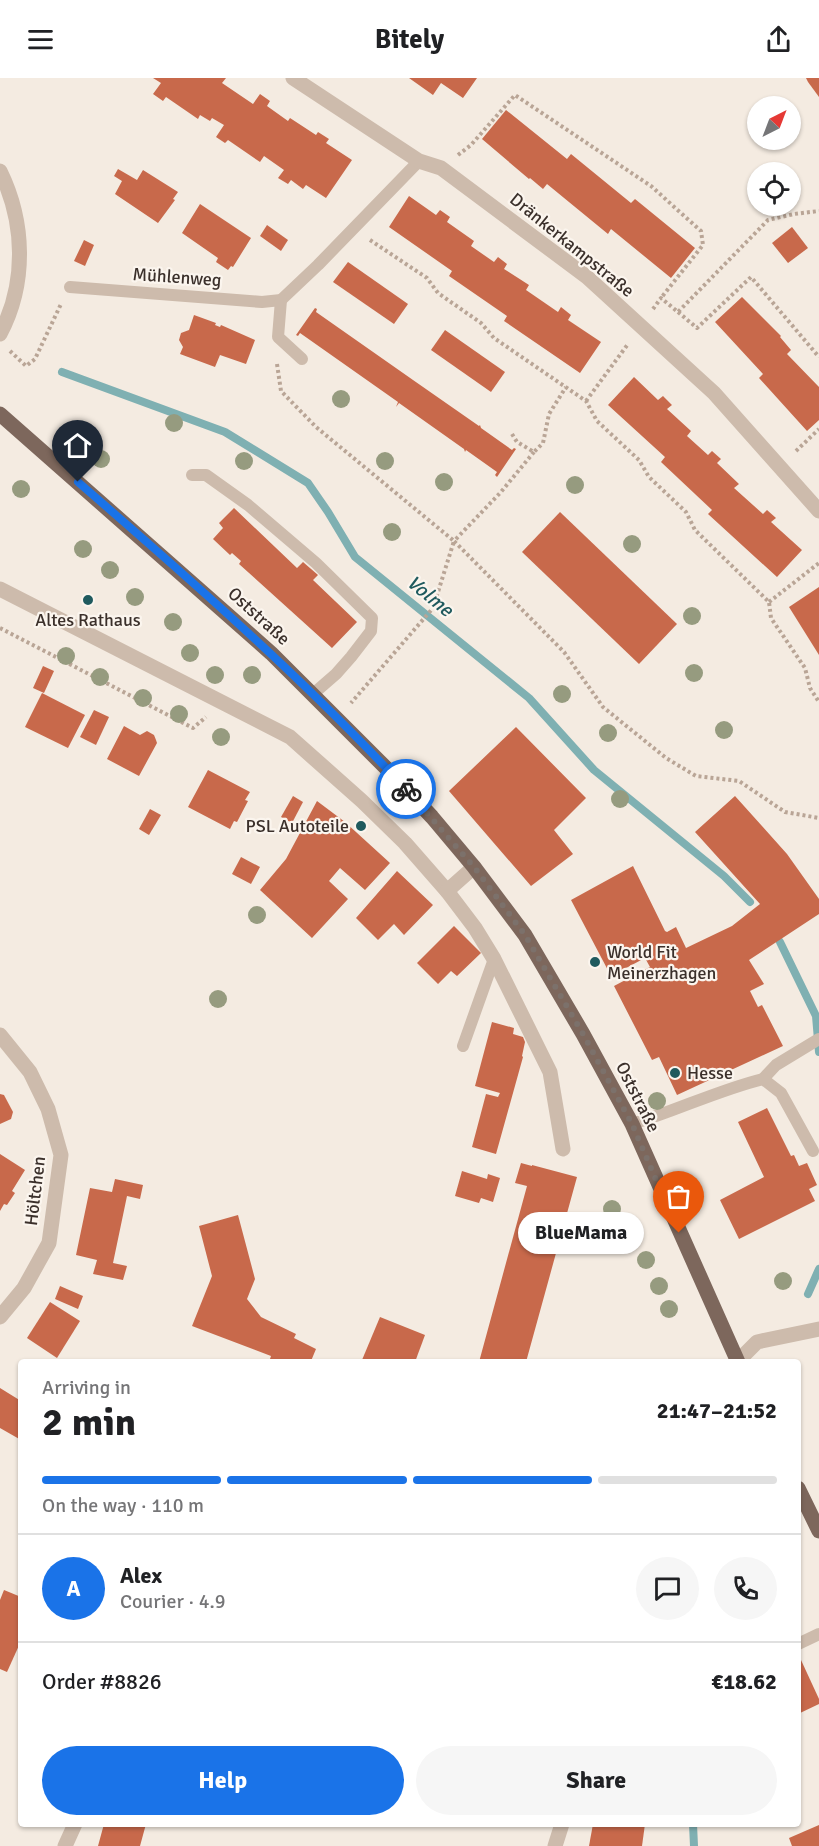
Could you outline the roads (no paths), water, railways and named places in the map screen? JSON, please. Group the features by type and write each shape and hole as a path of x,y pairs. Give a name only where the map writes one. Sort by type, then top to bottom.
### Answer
{"main road":[{"name":"Oststraße","path":"0,414 254,637 339,719 432,817 474,867 525,935 632,1124 736,1359"},
{"path":"801,1494 819,1531"}],"street":[{"name":"Dränkerkampstraße","path":"293,78 419,161 441,168 586,277 714,393 819,511"},
{"path":"0,171 15,208 20,244 14,299 3,340"},
{"path":"0,589 290,737 363,801 405,843 447,891 475,928 494,959 550,1072 563,1149"},
{"path":"447,891 474,867"},
{"name":"Höltchen","path":"0,1035 30,1072 48,1109 61,1155 49,1242 24,1288 0,1317"},
{"path":"740,1359 757,1342 819,1329"},
{"path":"65,1846 74,1827"},
{"path":"555,1846 561,1827"}],"lane":[{"path":"302,359 278,337 281,300 419,161"},
{"name":"Mühlenweg","path":"70,287 262,302 281,300"},
{"path":"192,475 207,475 248,505 316,563 372,618 371,631 358,648 336,674 313,694"},
{"path":"463,1046 494,959"},
{"path":"632,1124 763,1079 776,1065 814,1042"},
{"path":"763,1079 782,1093 813,1151"},
{"path":"801,1643 819,1634"}],"waterway":[{"name":"Volme","path":"62,372 225,432 308,483 355,557 529,698 594,770 724,876 750,902"},
{"name":"Volme","path":"780,942 816,1016 819,1052"},
{"name":"Volme","path":"808,1294 819,1269"},
{"name":"Volme","path":"693,1827 694,1846"}],"place":[{"name":"Altes Rathaus","path":"88,600"},
{"name":"PSL Autoteile","path":"361,826"},
{"name":"World Fit Meinerzhagen","path":"595,962"},
{"name":"Hesse","path":"675,1073"},
{"name":"BlueMama","path":"679,1233"}]}
